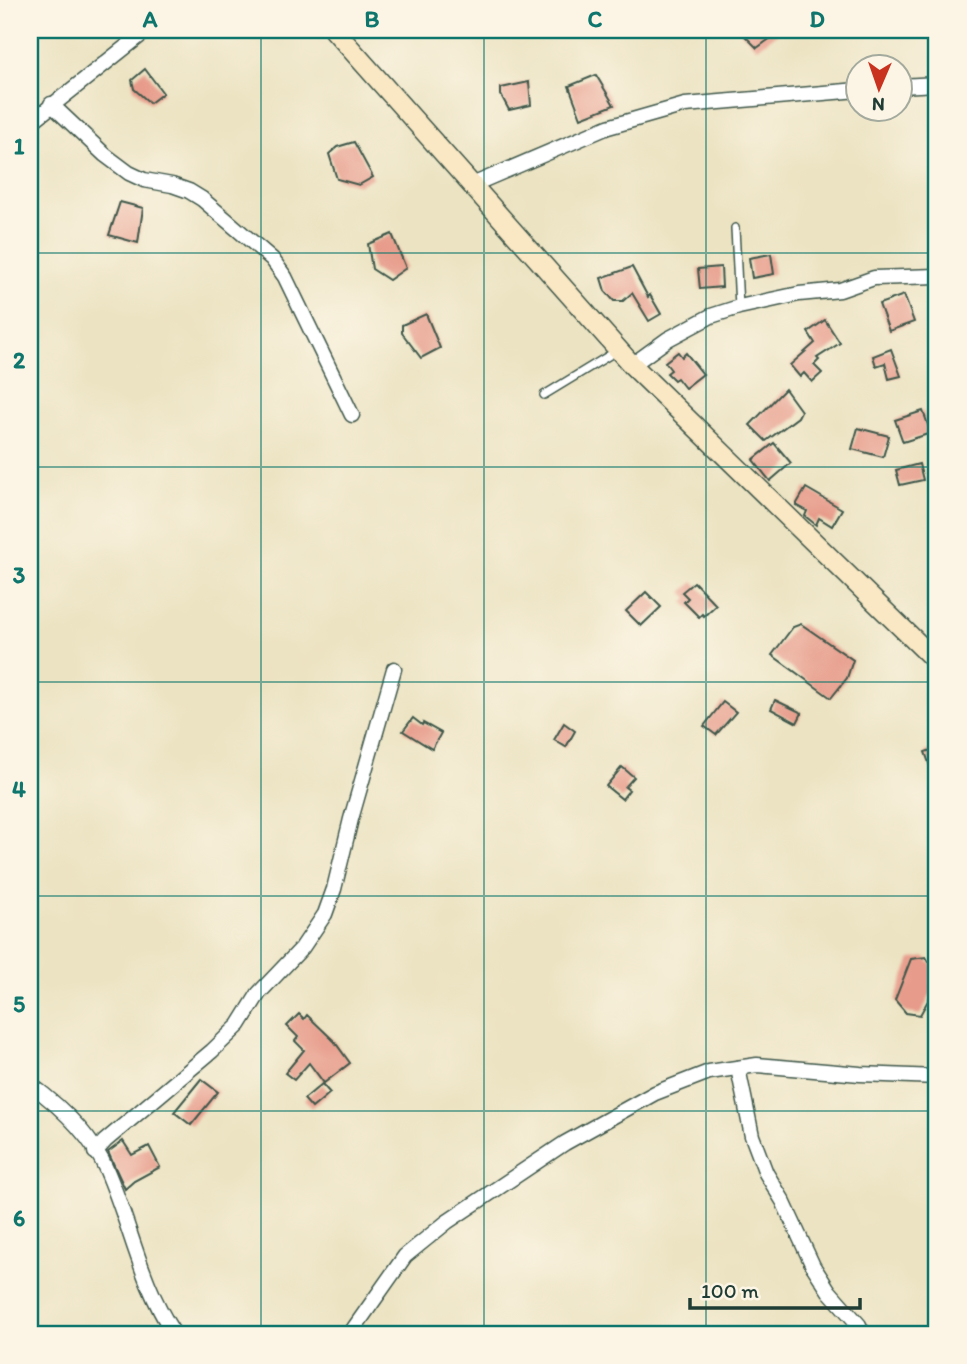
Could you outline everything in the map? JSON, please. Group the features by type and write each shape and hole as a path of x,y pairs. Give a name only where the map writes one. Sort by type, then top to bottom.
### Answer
{"street":[{"path":"30,123 147,30"},
{"path":"334,30 625,357 937,662"},
{"path":"914,85 937,84"},
{"path":"472,185 608,127 685,105 844,91"},
{"path":"51,104 104,155 129,173 144,180 189,191 272,259 285,277 352,415"},
{"path":"625,357 668,339 711,316 739,307 799,293 840,290 874,278 937,276"},
{"path":"95,1152 239,1025 259,993 303,948 325,914 394,669"},
{"path":"351,1334 405,1256 447,1222 565,1143 655,1093 709,1072 757,1065 860,1074 937,1077"},
{"path":"738,1068 752,1136 766,1173 783,1201 813,1266 829,1291 859,1325 863,1334"},
{"path":"30,1084 73,1120 107,1169 146,1285 174,1334"}],"lane":[{"path":"735,228 739,307"},
{"path":"544,395 625,357"}],"building":[{"path":"739,30 782,30 757,48"},
{"path":"145,69 163,93 150,103 134,89 132,80"},
{"path":"596,75 614,105 581,118 569,86"},
{"path":"529,82 531,105 509,110 501,95 501,88"},
{"path":"354,142 373,177 359,185 337,179 329,154 337,147"},
{"path":"120,202 143,208 138,243 109,235"},
{"path":"392,234 406,268 389,280 372,269 368,244"},
{"path":"771,254 774,274 752,278 749,258"},
{"path":"632,267 648,297 650,295 661,314 649,321 632,293 623,301 614,301 605,291 601,278"},
{"path":"721,267 722,287 700,289 698,269"},
{"path":"904,295 914,322 889,331 879,304"},
{"path":"426,314 440,348 421,358 402,333 402,325"},
{"path":"825,320 840,343 817,358 819,360 814,365 822,373 812,382 804,373 800,377 790,365 815,343 808,332"},
{"path":"891,349 901,376 889,379 885,363 876,366 873,356"},
{"path":"678,352 682,357 686,353 703,374 685,388 677,378 674,380 667,373 671,370 665,362"},
{"path":"785,389 801,411 798,417 766,441 750,425"},
{"path":"923,411 931,433 903,442 895,420"},
{"path":"858,428 889,436 883,457 852,449"},
{"path":"774,443 791,463 770,481 753,460"},
{"path":"919,464 923,480 900,485 896,470"},
{"path":"806,488 842,509 832,526 819,518 816,525 805,516 807,511 796,505"},
{"path":"694,582 716,605 704,616 702,614 699,617 684,602 688,598 682,592"},
{"path":"646,592 661,607 641,626 626,611"},
{"path":"801,624 853,660 847,678 831,698 772,655 793,627"},
{"path":"775,700 802,713 797,723 771,709"},
{"path":"723,702 736,712 716,735 704,726"},
{"path":"413,718 441,733 432,749 403,731"},
{"path":"564,723 575,731 566,747 554,740"},
{"path":"937,748 937,782 936,782 925,752"},
{"path":"622,767 634,777 625,787 629,790 622,799 606,786"},
{"path":"926,957 937,966 931,980 936,986 920,1015 906,1013 895,1000 911,959"},
{"path":"299,1014 304,1019 307,1015 334,1041 350,1063 324,1083 309,1063 294,1080 285,1073 304,1050 295,1041 298,1037 287,1026"},
{"path":"201,1079 218,1092 191,1125 174,1112"},
{"path":"322,1084 330,1093 312,1108 304,1099"},
{"path":"123,1141 132,1155 149,1146 160,1167 125,1189 108,1152"}]}
